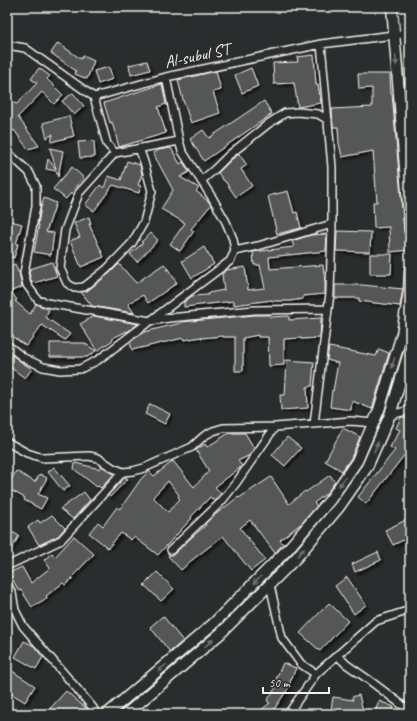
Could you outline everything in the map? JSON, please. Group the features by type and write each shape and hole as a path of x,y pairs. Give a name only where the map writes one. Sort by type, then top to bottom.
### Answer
{"main road":[{"path":"392,7 410,229"},
{"path":"404,7 408,33 410,82"},
{"path":"107,714 213,624 287,550 330,500 357,461 374,423 402,334 409,291 410,270"},
{"path":"126,714 221,633 296,558 339,507 367,467 390,415 410,349"}],"street":[{"name":"Al-subul ST","path":"94,97 166,77 321,44 408,33"},
{"path":"314,424 330,293 332,224 332,167 321,44"},
{"path":"7,45 25,48 94,97 107,144 115,153"},
{"path":"7,345 24,358 43,367 60,370 80,369 98,360 230,261 235,251 233,239 226,222 182,151 166,77"},
{"path":"201,181 229,155 268,124 285,113 298,112 318,114 328,120"},
{"path":"139,148 152,191 144,222 132,243 108,269 84,287 74,288 67,283 60,268 65,230 79,193 115,153 139,148 179,141"},
{"path":"7,152 29,172 36,186 36,206 24,273 27,285 38,300 150,321 254,310 328,310"},
{"path":"235,251 258,246 332,224"},
{"path":"390,415 410,410"},
{"path":"8,443 27,453 43,458 88,456 98,458 113,468 123,472 144,468 192,447 213,431 223,428 275,427 351,421 374,423"},
{"path":"171,550 221,502 275,427"},
{"path":"7,566 60,540 123,472"},
{"path":"7,584 12,593 15,610 23,626 74,684 96,714"},
{"path":"270,584 282,638 301,664 316,674"},
{"path":"288,714 316,674 376,621 410,610"},
{"path":"338,655 346,664 370,680 410,711"}],"building":[{"path":"58,43 81,59 83,56 94,61 87,79 75,74 76,71 51,53"},
{"path":"314,55 316,85 318,85 321,103 298,107 294,83 274,84 273,63 298,62 297,57"},
{"path":"147,61 150,70 131,75 129,65"},
{"path":"109,67 113,79 98,84 94,71"},
{"path":"39,68 50,76 47,79 63,95 54,104 42,92 18,117 39,146 28,149 14,130 10,134 7,130 7,100 17,104 37,83 31,79"},
{"path":"251,68 258,86 242,93 235,75"},
{"path":"216,71 221,90 213,92 220,113 191,123 178,80"},
{"path":"358,74 390,74 404,233 408,235 409,250 390,252 389,227 374,228 373,202 377,202 373,151 342,157 338,127 333,127 332,109 372,107 372,88 359,89"},
{"path":"162,84 166,104 158,107 166,133 119,147 112,122 110,123 104,103"},
{"path":"73,93 84,106 74,115 62,101"},
{"path":"264,101 272,114 204,161 190,139 203,130 209,138"},
{"path":"69,116 74,136 51,142 53,134 47,138 43,123"},
{"path":"94,141 95,157 80,158 78,142"},
{"path":"50,148 63,151 58,177 56,171 46,169 48,159 56,169"},
{"path":"171,148 180,164 183,162 189,172 180,177 199,188 196,191 211,205 191,229 194,231 180,251 170,244 185,223 161,209 173,190 153,153 159,150"},
{"path":"239,154 247,165 241,169 252,186 236,197 218,173"},
{"path":"127,161 140,165 142,174 138,185 141,186 139,193 113,185 94,211 85,205 100,185 104,188 108,176 121,180"},
{"path":"72,167 84,178 66,199 53,189"},
{"path":"288,191 294,213 297,212 301,228 277,234 268,196"},
{"path":"44,198 56,203 46,232 54,233 51,255 34,252 41,207"},
{"path":"89,217 91,224 89,224 104,257 81,267 70,241 80,237 74,223"},
{"path":"7,220 22,224 16,244 18,244 14,258 7,256 7,246 10,237 7,237"},
{"path":"337,231 371,232 370,252 336,251"},
{"path":"151,233 158,240 137,262 130,254 143,243 141,242"},
{"path":"327,234 326,251 269,257 270,269 323,265 325,294 303,296 303,299 290,301 272,300 234,305 234,301 184,307 184,302 192,296 208,295 208,293 224,290 222,274 227,270 245,267 248,290 265,288 260,265 254,265 253,252 294,247 292,241 311,235"},
{"path":"204,247 214,264 192,278 182,261"},
{"path":"370,254 392,254 391,274 370,274"},
{"path":"52,262 57,276 32,283 29,273 30,269"},
{"path":"15,264 19,272 22,287 9,292 7,288 7,267"},
{"path":"119,264 136,283 164,264 177,283 148,303 143,295 128,304 134,313 92,306 81,292 87,291"},
{"path":"335,285 362,285 403,289 400,306 359,301 359,298 335,298"},
{"path":"12,293 17,300 15,301 30,314 36,304 49,310 45,317 70,334 65,340 42,325 26,346 13,337 14,336 7,330 7,294 9,296"},
{"path":"270,315 270,317 289,316 289,320 321,318 320,338 284,339 284,365 269,366 268,337 258,337 258,335 243,338 243,371 235,371 235,337 201,337 184,340 183,338 132,350 130,342 144,332 181,322"},
{"path":"94,316 138,324 127,332 113,338 113,340 97,351 80,324"},
{"path":"50,343 84,343 96,351 87,357 50,357"},
{"path":"329,347 376,356 379,349 389,353 372,409 352,401 351,410 330,407 338,363 327,360"},
{"path":"7,351 32,369 25,378 7,365"},
{"path":"287,360 314,362 312,386 307,387 308,408 281,410 280,395 285,395"},
{"path":"150,404 170,414 165,424 145,414"},
{"path":"401,417 410,419 410,457 406,453 366,504 358,497 395,450 390,447 400,430 396,428"},
{"path":"343,428 360,437 351,458 342,471 325,461"},
{"path":"229,433 245,433 254,448 250,455 238,461 242,466 241,467 215,487 221,493 214,501 210,497 158,555 134,537 131,540 121,533 108,548 89,533 98,522 103,526 117,507 120,509 141,479 149,471 154,476 173,461 194,487 209,471 196,450 205,444 207,447","holes":["168,481 179,495 178,497 180,499 168,512 153,497"]},
{"path":"287,437 301,448 285,466 272,455"},
{"path":"75,463 100,469 102,466 114,474 101,488 98,486 97,487 74,469"},
{"path":"54,467 70,486 63,491 48,472"},
{"path":"16,471 35,482 40,474 47,478 38,494 47,498 41,509 24,500 25,498 7,488"},
{"path":"330,475 335,482 327,493 314,503 317,506 302,523 280,540 283,544 275,553 250,520 240,528 265,560 251,571 223,536 181,570 168,556 174,554 206,525 205,524 213,516 238,497 239,498 271,477 289,504 305,491 306,492"},
{"path":"125,477 128,479 110,497 108,495"},
{"path":"84,492 90,500 73,519 60,509"},
{"path":"52,515 65,528 58,536 39,545 28,527 38,520 40,523"},
{"path":"410,518 410,537 393,545 385,530"},
{"path":"7,529 19,536 7,556"},
{"path":"74,536 94,554 65,585 63,583 46,596 47,598 32,607 21,590 19,591 9,573 22,567 31,583 50,568 44,560 52,553 55,557"},
{"path":"378,552 381,560 355,572 352,564"},
{"path":"157,572 174,589 161,601 144,585"},
{"path":"347,577 366,605 354,614 335,586"},
{"path":"329,603 348,621 320,651 300,633"},
{"path":"163,616 183,641 170,652 150,627"},
{"path":"24,641 34,646 43,657 36,669 15,657"},
{"path":"283,663 296,668 287,690 271,714 256,714 270,703 267,701 276,687 273,686"},
{"path":"12,671 35,686 25,702 7,691 7,679"},
{"path":"66,691 89,711 90,714 45,714"},
{"path":"359,695 364,714 331,710 333,697 353,700 352,697"},
{"path":"379,701 394,707 391,714 379,714 375,712"}]}
